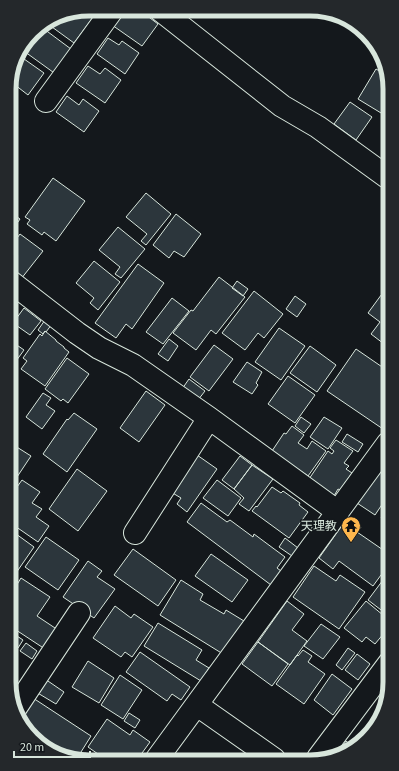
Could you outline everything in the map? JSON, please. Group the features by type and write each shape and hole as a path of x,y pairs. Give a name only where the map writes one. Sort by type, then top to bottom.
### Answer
{"street":[{"path":"46,101 108,16"},
{"path":"168,16 282,106 318,127 383,175"},
{"path":"16,286 99,348 133,364 338,512"},
{"path":"135,533 209,418"},
{"path":"160,755 383,450"},
{"path":"19,703 79,613"},
{"path":"321,754 383,671"},
{"path":"197,704 268,755"}],"building":[{"path":"94,16 74,43 52,27 75,17"},
{"path":"118,16 147,16 158,24 142,46 112,25"},
{"path":"46,30 75,52 57,75 26,53 37,37"},
{"path":"108,38 119,45 122,41 139,53 125,74 97,54"},
{"path":"23,58 44,73 28,95 16,86 20,66"},
{"path":"88,66 100,74 105,68 121,80 105,103 76,83"},
{"path":"376,69 380,72 383,89 383,114 358,99"},
{"path":"67,96 79,105 83,99 99,111 84,132 56,112"},
{"path":"350,102 372,117 356,140 334,124"},
{"path":"53,178 85,201 56,241 44,232 42,235 27,224 30,220 25,217"},
{"path":"146,193 171,214 146,245 141,241 147,234 126,217"},
{"path":"176,214 201,234 184,257 174,251 169,258 153,245"},
{"path":"16,216 20,219 16,225"},
{"path":"118,227 145,249 121,278 115,274 120,267 99,250"},
{"path":"20,234 43,251 21,279 16,275 16,239"},
{"path":"94,261 120,282 98,310 90,303 94,298 76,283"},
{"path":"138,264 164,283 132,329 126,324 116,338 95,323"},
{"path":"219,277 245,297 216,334 211,330 196,350 173,333 191,310 193,311"},
{"path":"237,281 248,289 243,296 232,288"},
{"path":"254,291 283,314 264,338 258,333 245,350 222,333"},
{"path":"383,292 383,343 371,334 380,322 368,313"},
{"path":"295,296 306,304 297,317 286,309"},
{"path":"172,298 189,311 163,344 146,332"},
{"path":"24,308 41,321 30,335 16,325 16,319"},
{"path":"45,320 52,324 43,334 38,330"},
{"path":"279,328 305,346 281,380 255,362"},
{"path":"45,331 69,352 45,386 21,369 27,361 23,358 40,334 42,336"},
{"path":"169,339 178,346 168,361 158,354"},
{"path":"16,344 24,350 16,361"},
{"path":"214,345 233,359 209,391 190,377"},
{"path":"310,346 336,365 317,392 290,373"},
{"path":"356,349 383,368 383,429 327,391"},
{"path":"67,358 89,374 68,403 63,399 61,401 45,389"},
{"path":"247,362 262,372 256,383 258,385 252,394 233,382"},
{"path":"288,376 315,395 295,423 268,404"},
{"path":"189,379 205,391 198,400 182,389"},
{"path":"146,391 165,405 139,442 120,428"},
{"path":"43,393 51,398 46,405 55,411 42,429 26,417"},
{"path":"74,413 97,429 67,472 43,454 67,419 68,420"},
{"path":"301,417 311,424 304,433 295,426"},
{"path":"324,417 342,428 328,449 310,437"},
{"path":"292,426 304,435 298,443 307,449 312,441 326,451 308,476 286,461 270,454 284,433 286,434"},
{"path":"347,434 363,444 358,452 342,442"},
{"path":"336,440 353,451 344,463 349,466 346,469 352,473 334,496 309,479 328,451 332,454 334,451 330,448"},
{"path":"16,447 31,456 16,478"},
{"path":"197,455 217,469 187,512 177,504 181,498 171,492"},
{"path":"240,456 252,465 234,489 222,480"},
{"path":"252,465 273,479 249,511 239,504 244,498 234,489"},
{"path":"382,468 383,503 375,515 357,503"},
{"path":"77,469 107,491 78,531 49,509"},
{"path":"22,480 40,492 32,503 42,509 36,517 49,526 38,542 16,527 16,488"},
{"path":"217,480 241,498 228,516 203,498"},
{"path":"272,487 281,493 283,491 300,503 299,505 308,512 289,538 252,511 256,506 257,507"},
{"path":"201,503 227,522 230,520 253,537 254,534 285,557 277,568 281,571 271,585 187,522"},
{"name":"天理教","path":"348,517 361,527 357,532 383,550 383,572 373,586 339,561 333,569 319,558"},
{"path":"16,534 34,547 16,573"},
{"path":"46,537 79,560 58,590 25,567"},
{"path":"285,538 298,548 292,556 279,547"},
{"path":"133,549 176,580 158,606 114,575"},
{"path":"211,554 248,580 232,602 195,576"},
{"path":"88,561 102,571 97,577 115,589 94,618 63,597"},
{"path":"314,566 336,581 340,575 365,592 339,629 293,597"},
{"path":"21,578 50,597 37,616 61,632 48,651 16,630 16,586"},
{"path":"181,580 203,594 200,600 224,614 226,610 244,621 223,654 160,615"},
{"path":"383,580 383,611 368,600"},
{"path":"287,601 304,614 292,630 307,641 290,665 258,642"},
{"path":"366,601 383,615 383,634 375,644 366,637 362,642 344,628"},
{"path":"115,606 131,618 134,614 153,627 132,657 125,652 121,657 93,638"},
{"path":"158,623 202,650 196,660 209,668 201,681 144,646"},
{"path":"321,624 340,637 323,659 304,646"},
{"path":"16,635 23,640 18,648 16,646"},
{"path":"258,642 288,664 272,686 242,664"},
{"path":"26,643 37,651 32,659 20,651"},
{"path":"348,648 355,653 342,670 336,665"},
{"path":"303,650 312,656 308,662 325,674 304,704 276,684 297,655 298,656"},
{"path":"140,652 190,687 181,700 172,694 167,701 126,672"},
{"path":"357,654 370,664 358,680 345,670"},
{"path":"88,661 114,678 99,703 72,687"},
{"path":"332,674 352,689 333,715 314,700"},
{"path":"120,675 142,690 123,719 101,705"},
{"path":"45,679 64,692 56,704 36,692"},
{"path":"33,698 91,736 80,754 61,749 41,737 28,722 23,713"},
{"path":"129,713 140,720 135,728 124,721"},
{"path":"107,719 130,735 133,730 150,742 141,755 99,755 88,747"},
{"path":"346,741 349,744 342,747"}],"place":[{"name":"天理教","path":"351,543"}]}
